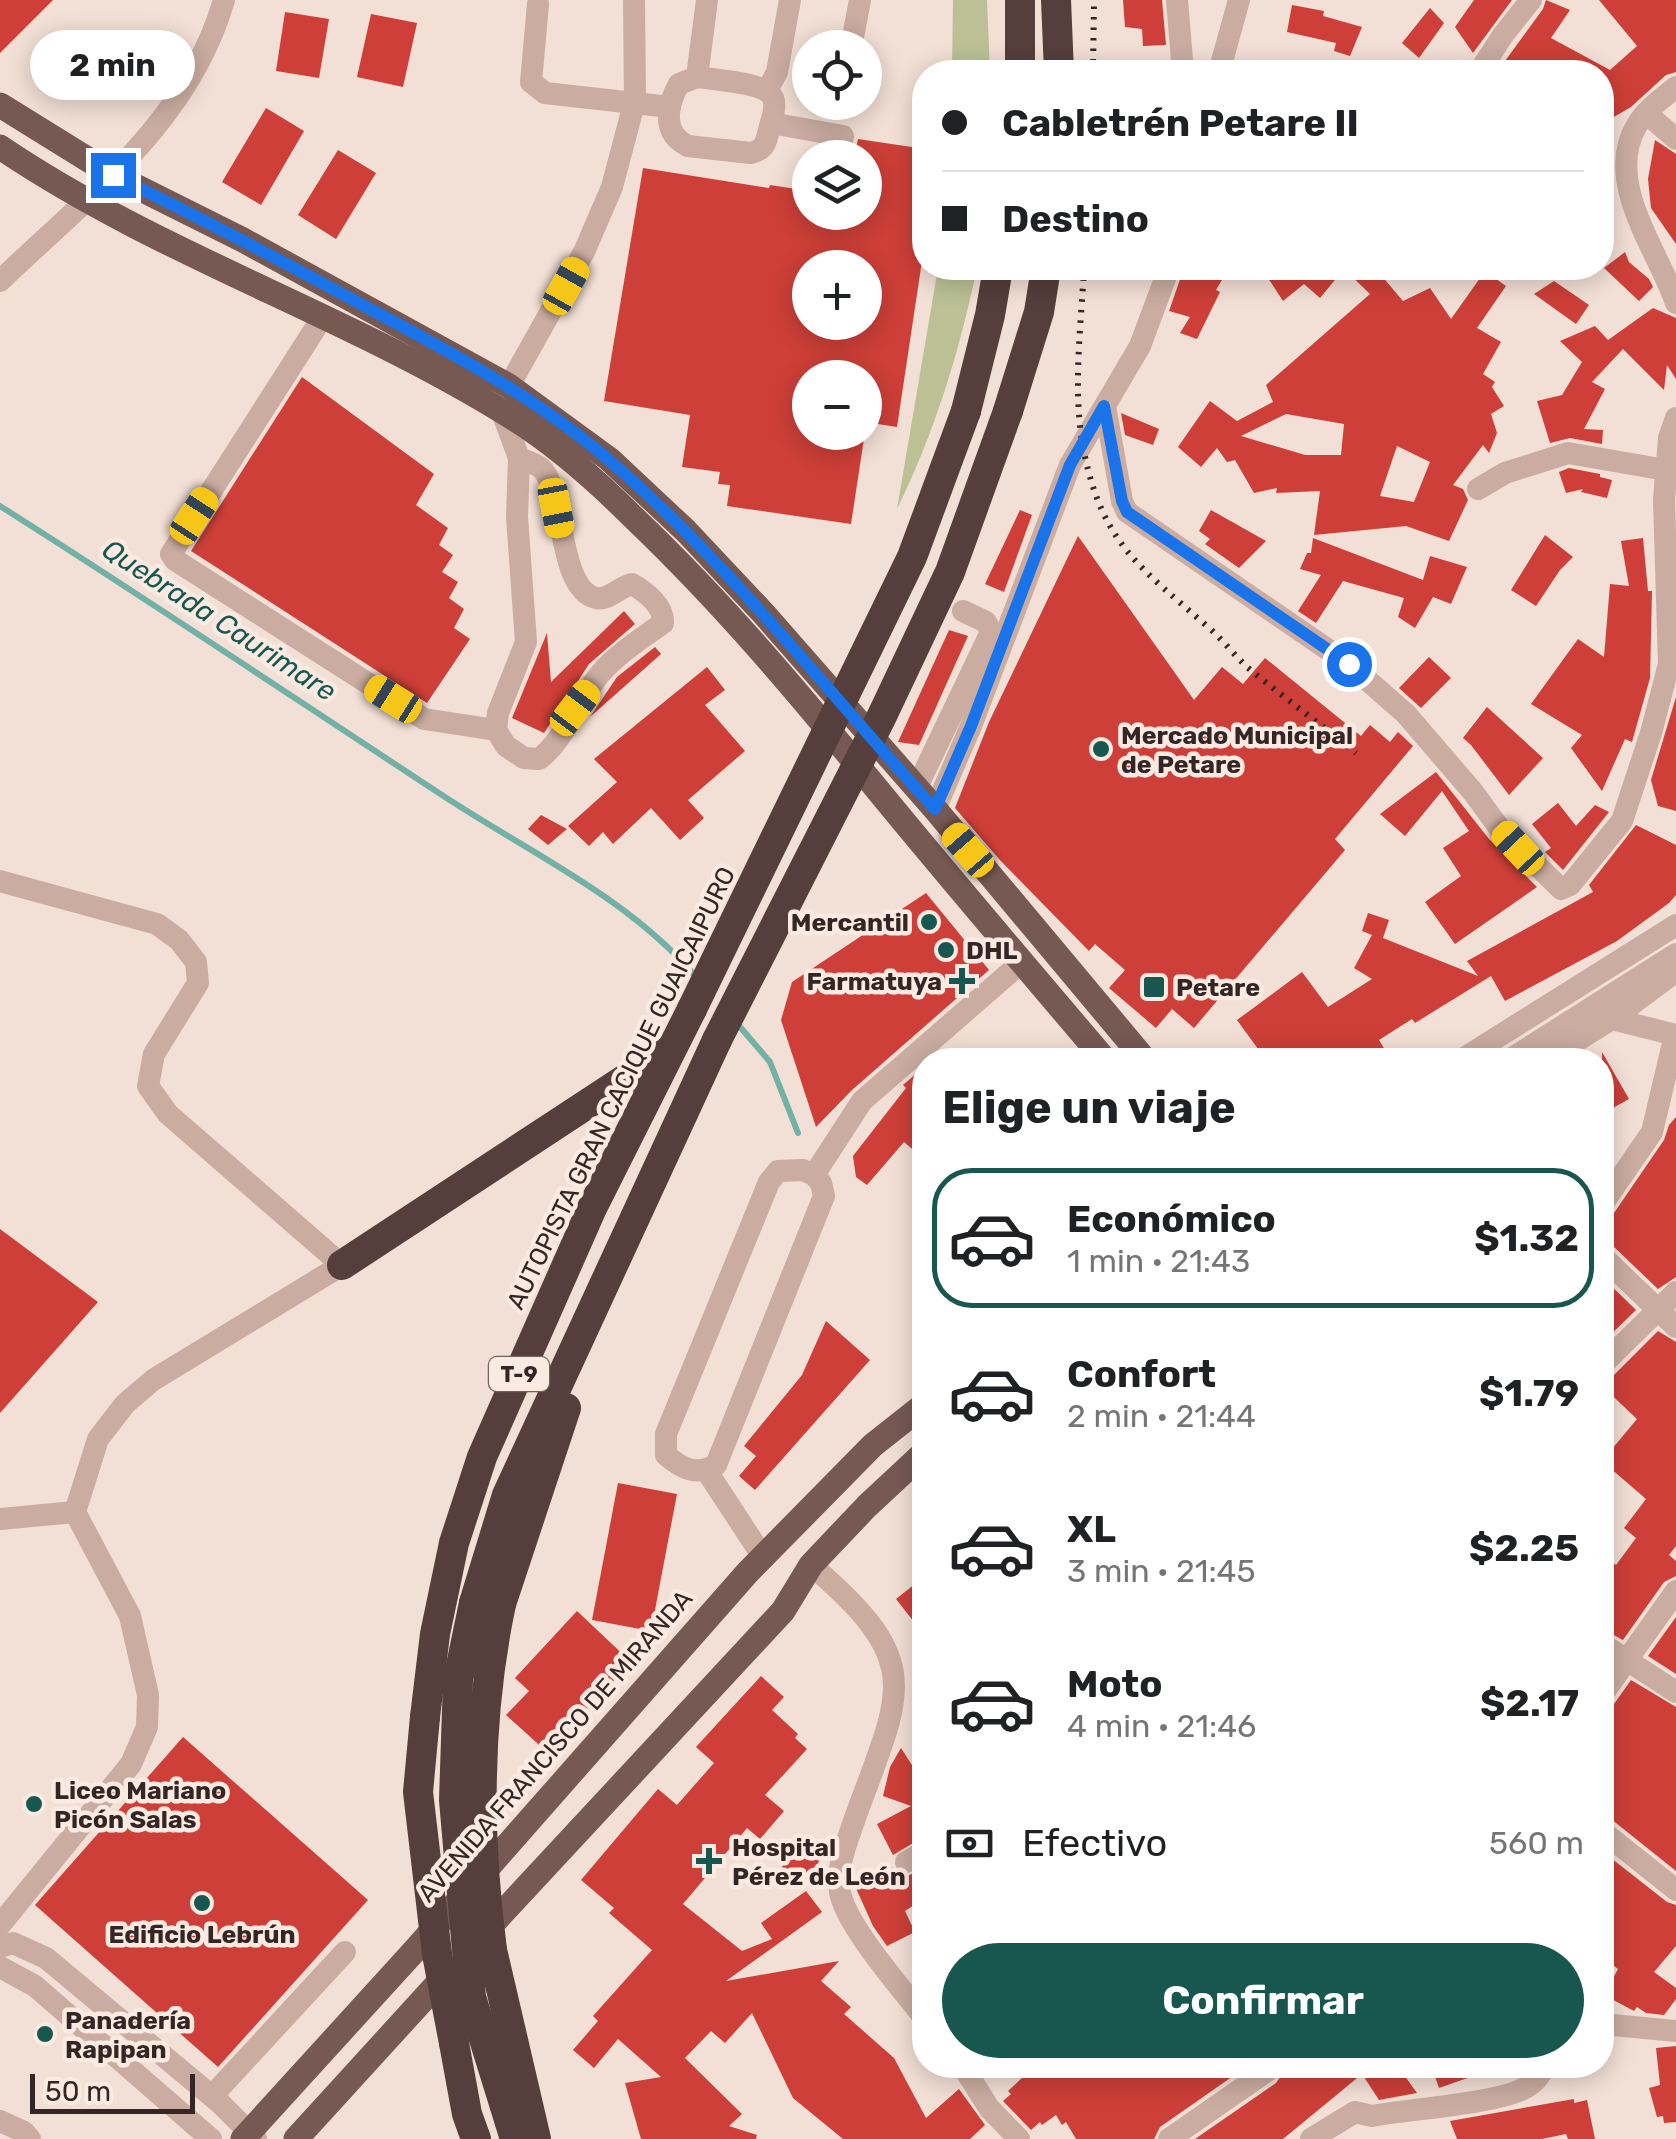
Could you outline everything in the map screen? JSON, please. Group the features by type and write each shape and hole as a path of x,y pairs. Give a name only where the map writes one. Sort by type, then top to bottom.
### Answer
{"highway":[{"path":"1020,0 1020,60"},
{"path":"1056,0 1058,60"},
{"name":"AUTOPISTA GRAN CACIQUE GUAICAIPURO","path":"476,2139 467,2114 436,1954 418,1792 435,1634 454,1542 482,1457 592,1208 912,558 966,412 996,280"},
{"name":"T-9","path":"515,2139 471,1997 454,1800 458,1680 654,1180 718,1040 880,720 942,587 1008,411 1039,312 1044,280"},
{"path":"342,1265 670,1049"},
{"name":"T-9","path":"488,1604 482,1750 484,1888 492,1950 536,2139"}],"main road":[{"path":"0,105 113,175 243,240 509,386 608,459 686,531 935,809 1135,1048"},
{"path":"0,147 86,202 434,373 502,412 592,477 672,554 756,644 1095,1048"},
{"name":"AVENIDA FRANCISCO DE MIRANDA","path":"250,2136 763,1557 874,1445 912,1414"},
{"path":"296,2139 783,1611 811,1565 912,1464"}],"street":[{"path":"0,281 140,150 190,81 224,0"},
{"path":"520,458 541,468 550,482 575,577 588,594 598,599 607,597 632,584 662,610 664,617 603,670 549,752 540,759 524,758 506,746 496,730 498,713 526,642 517,517 520,458 502,412 509,386 584,252 606,203 634,100 634,0"},
{"path":"697,77 706,0"},
{"path":"766,90 778,72 790,0"},
{"path":"855,30 860,0"},
{"path":"1177,0 1182,60"},
{"path":"1222,60 1239,0"},
{"path":"1487,60 1531,0"},
{"path":"538,4 531,82 537,89 670,107"},
{"path":"697,77 766,90 775,104 766,144 751,153 680,142 671,132 670,107 680,84 697,77"},
{"path":"1676,87 1646,113 1625,152 1632,198 1676,303"},
{"path":"1646,113 1676,139"},
{"path":"770,123 843,136 842,140"},
{"path":"935,809 971,726 1070,465 1140,346 1165,280"},
{"path":"322,318 172,554 174,560 424,719 496,730"},
{"path":"1104,406 1127,512 1349,664 1406,714 1500,828 1561,889 1570,885 1622,821 1664,682 1668,664 1664,500 1669,438 1676,418"},
{"path":"1478,489 1505,473 1568,453 1666,470"},
{"path":"916,789 991,632 986,622 962,612"},
{"path":"0,881 157,924 179,940 196,962 198,983 154,1054 148,1086 168,1114 342,1265 153,1380 125,1404 98,1438 75,1512 130,1616 148,1695 147,1727 131,1764 0,1925"},
{"path":"1480,1048 1676,924"},
{"path":"1528,1048 1676,954"},
{"path":"923,1048 1022,962"},
{"path":"1566,1048 1612,1020 1676,972"},
{"path":"1612,1020 1675,1035 1652,1132 1614,1188"},
{"path":"814,1174 862,1101 912,1058"},
{"path":"804,1170 814,1174 824,1196 716,1465 694,1472 678,1466 666,1454 666,1434 769,1182 778,1171 804,1170"},
{"path":"1614,1267 1668,1319"},
{"path":"1614,1357 1668,1319 1676,1292"},
{"path":"706,1470 763,1557"},
{"path":"0,1518 75,1512"},
{"path":"811,1565 853,1601 872,1624 888,1649 896,1680 894,1713 842,1856 840,1893 853,1922 912,2001"},
{"path":"1614,1677 1676,1591"},
{"path":"1614,1652 1676,1692"},
{"path":"1614,1841 1676,1890"},
{"path":"0,1947 14,1943 46,1958 212,2096 250,2136"},
{"path":"212,2096 345,1952"},
{"path":"0,1968 35,1986 211,2139"},
{"path":"1614,2025 1676,2031"},
{"path":"975,2078 990,2108 1020,2139"},
{"path":"1169,2139 1257,2078"},
{"path":"1311,2139 1354,2112 1372,2116 1494,2098 1523,2090 1538,2078"},
{"path":"0,2121 30,2139"}],"green space":[{"path":"953,0 987,0 990,60 952,60"},
{"path":"936,280 974,280 945,391 897,509"}],"building":[{"path":"0,0 53,0 0,53"},
{"path":"1123,0 1162,0 1166,45 1143,46 1142,29 1125,27"},
{"path":"1474,0 1512,0 1473,53 1455,27"},
{"path":"1546,0 1570,10 1551,38 1592,60 1506,60"},
{"path":"1599,0 1676,0 1676,72 1666,75 1614,117 1614,66 1637,46"},
{"path":"1292,5 1324,11 1323,16 1362,27 1350,56 1334,51 1336,43 1287,32"},
{"path":"1430,8 1444,23 1419,58 1402,43"},
{"path":"285,12 329,19 319,78 276,71"},
{"path":"371,14 417,23 403,87 357,77"},
{"path":"266,108 304,131 261,205 222,182"},
{"path":"1655,140 1676,154 1676,244 1651,208 1648,179"},
{"path":"882,143 912,147 912,280 919,280 897,427 882,425 882,360 792,360 792,450 862,450 851,524 727,506 730,485 718,484 720,472 682,467 690,415 604,401 643,168 769,188 770,185 792,188 792,230 882,230"},
{"path":"338,150 376,173 336,239 298,215"},
{"path":"1625,252 1629,262 1649,279 1653,287 1639,301 1614,277 1614,260"},
{"path":"1180,280 1222,280 1197,339 1180,333 1190,317 1169,311"},
{"path":"1269,280 1335,280 1320,298 1304,284 1283,301"},
{"path":"1355,280 1385,280 1403,301 1430,288 1451,319 1479,280 1498,280 1506,286 1477,328 1501,342 1483,374 1495,382 1492,387 1504,406 1491,414 1497,433 1489,453 1483,445 1453,485 1463,489 1468,500 1449,541 1406,526 1314,535 1320,491 1276,493 1277,488 1254,493 1235,460 1227,462 1217,448 1201,467 1178,447 1210,401 1237,421 1273,402 1266,385 1370,294","holes":["1286,414 1344,424 1341,455 1305,455 1241,436","1397,446 1430,462 1414,502 1380,496"]},
{"path":"1554,281 1589,305 1576,324 1534,294"},
{"path":"1653,308 1676,318 1676,379 1667,365 1664,390 1623,349 1592,382 1605,389 1584,429 1603,430 1602,444 1570,438 1550,443 1537,401 1562,395 1582,362 1560,341 1595,326 1608,340"},
{"path":"302,377 434,474 416,505 448,528 439,545 453,555 442,572 458,582 449,598 464,609 454,628 470,639 427,703 191,551"},
{"path":"1121,413 1159,429 1153,445 1125,435"},
{"path":"1569,468 1612,480 1607,498 1581,492 1583,489 1566,493 1559,472"},
{"path":"1020,510 1032,515 1004,592 985,584"},
{"path":"1211,510 1266,541 1239,568 1205,544 1210,539 1199,531"},
{"path":"1545,535 1573,557 1536,606 1511,590"},
{"path":"1078,536 1194,700 1222,667 1243,684 1265,658 1361,736 1370,725 1390,742 1398,732 1413,746 1335,839 1345,850 1194,1028 1172,1009 1156,1028 1109,988 1125,970 1095,944 1089,951 955,808 989,722"},
{"path":"1313,538 1423,580 1430,556 1467,567 1451,604 1433,597 1415,628 1398,617 1404,598 1343,581 1316,623 1298,611 1321,575 1300,569 1307,553 1311,553"},
{"path":"1643,538 1648,591 1652,591 1650,678 1632,742 1625,739 1602,791 1571,748 1582,735 1531,704 1578,639 1604,657 1610,584 1629,586 1621,541"},
{"path":"624,611 635,624 589,664 544,733 512,718 547,633 551,682"},
{"path":"949,630 968,636 919,745 898,742"},
{"path":"655,647 661,654 590,717 617,677"},
{"path":"1429,657 1451,678 1421,708 1399,688"},
{"path":"707,667 725,690 705,705 745,751 688,800 704,818 680,840 651,808 613,844 603,832 589,846 568,826 617,782 594,759"},
{"path":"1676,697 1676,811 1658,806 1651,780"},
{"path":"1487,707 1543,758 1509,795 1463,738"},
{"path":"1436,772 1489,839 1537,887 1455,944 1425,902 1461,876 1443,848 1469,831 1442,791 1405,836 1380,814"},
{"path":"1558,803 1576,826 1595,805 1609,812 1563,870 1545,852 1551,848 1532,824"},
{"path":"541,815 567,829 548,845 528,829"},
{"path":"1636,825 1676,845 1676,895 1669,903 1617,941 1505,1001 1491,976 1415,1023 1412,1019 1379,1040 1384,1048 1257,1048 1237,1020 1302,972 1328,1007 1372,979 1354,968 1372,935 1362,931 1368,913 1389,920 1383,938 1478,976 1467,961 1593,892 1589,885"},
{"path":"926,893 989,970 852,1090 816,1127 781,1020 792,982"},
{"path":"1614,1073 1629,1099 1614,1107"},
{"path":"912,1077 912,1149 904,1142 867,1185 856,1177 853,1156 906,1088 903,1085"},
{"path":"1676,1117 1676,1277 1658,1289 1614,1247 1614,1213 1664,1140"},
{"path":"0,1229 98,1302 0,1413"},
{"path":"1614,1289 1636,1310 1614,1331"},
{"path":"826,1321 870,1360 755,1490 739,1476 756,1456 744,1446 802,1375"},
{"path":"1658,1331 1676,1342 1676,1546 1669,1555 1676,1561 1676,1576 1664,1582 1623,1640 1614,1635 1614,1563 1636,1538 1624,1528 1646,1499 1614,1471 1614,1447 1637,1419 1614,1397 1614,1375"},
{"path":"618,1483 677,1494 651,1631 592,1620"},
{"path":"912,1586 912,1619 896,1599"},
{"path":"577,1611 631,1662 547,1752 506,1715 529,1691 515,1678"},
{"path":"1676,1617 1676,1674 1648,1656"},
{"path":"761,1676 784,1697 772,1710 798,1734 795,1738 807,1749 765,1795 784,1811 760,1839 747,1828 683,1904 742,1951 772,1939 761,1923 806,1891 822,1912 726,1981 839,1961 821,1981 851,2007 844,2014 894,2058 926,2118 959,2089 985,2125 970,2139 843,2139 793,2098 752,2013 725,2043 711,2031 685,2058 742,2114 729,2126 757,2135 756,2139 641,2139 625,2083 661,2077 618,2039 594,2068 573,2050 598,2021 593,2016 652,1950 609,1913 614,1908 581,1880 658,1789 677,1805 714,1763 696,1747"},
{"path":"1631,1680 1676,1707 1676,1871 1614,1821 1614,1704"},
{"name":"Edificio Lebrún","path":"183,1737 368,1900 218,2067 35,1905"},
{"path":"901,1748 912,1765 912,1844 893,1855 877,1824 911,1806 883,1796 890,1767"},
{"path":"792,1844 821,1856 809,1885 779,1874"},
{"path":"1614,1860 1676,1905 1676,1946 1654,1972 1676,1988 1676,1999 1664,2015 1646,2013 1637,2007 1634,2011 1614,2000 1614,1976 1618,1969 1614,1966"},
{"path":"892,1867 905,1877 912,1874 912,1906 905,1911 912,1934 887,1946 855,1886"},
{"path":"1676,2046 1676,2122 1664,2123 1663,2116 1657,2117 1649,2088 1660,2085 1656,2048"},
{"path":"1022,2078 1230,2078 1160,2127 1154,2139 1076,2139 1066,2122 1062,2125 1056,2115 1031,2130 1003,2101 1011,2094 1008,2091"},
{"path":"1280,2078 1357,2078 1283,2139 1195,2139"},
{"path":"1365,2078 1406,2078 1417,2093 1379,2100"},
{"path":"1436,2078 1468,2078 1439,2088"},
{"path":"1574,2099 1574,2103 1587,2100 1595,2139 1568,2139 1566,2134 1542,2139 1457,2139 1450,2121"}],"waterway":[{"name":"Quebrada Caurimare","path":"0,506 445,797 578,879 641,924 697,978"},
{"name":"Quebrada Caurimare","path":"735,1021 770,1062 798,1133"}],"railway":[{"path":"1093,60 1094,0"},
{"path":"1083,280 1078,360 1080,429 1092,484 1114,533 1145,571 1247,667 1356,753"}],"place":[{"name":"Mercado Municipal de Petare","path":"1101,749"},
{"name":"Mercantil","path":"929,922"},
{"name":"DHL","path":"946,950"},
{"name":"Farmatuya","path":"962,981"},
{"name":"Petare","path":"1154,987"},
{"name":"Liceo Mariano Picón Salas","path":"34,1804"},
{"name":"Hospital Pérez de León","path":"709,1861"},
{"name":"Edificio Lebrún","path":"202,1903"},
{"name":"Panadería Rapipan","path":"45,2034"}],"route":[{"path":"113,175 443,348 529,399 608,459 686,531 764,614 935,809 971,726 1070,465 1104,406 1127,512 1349,664"}]}
